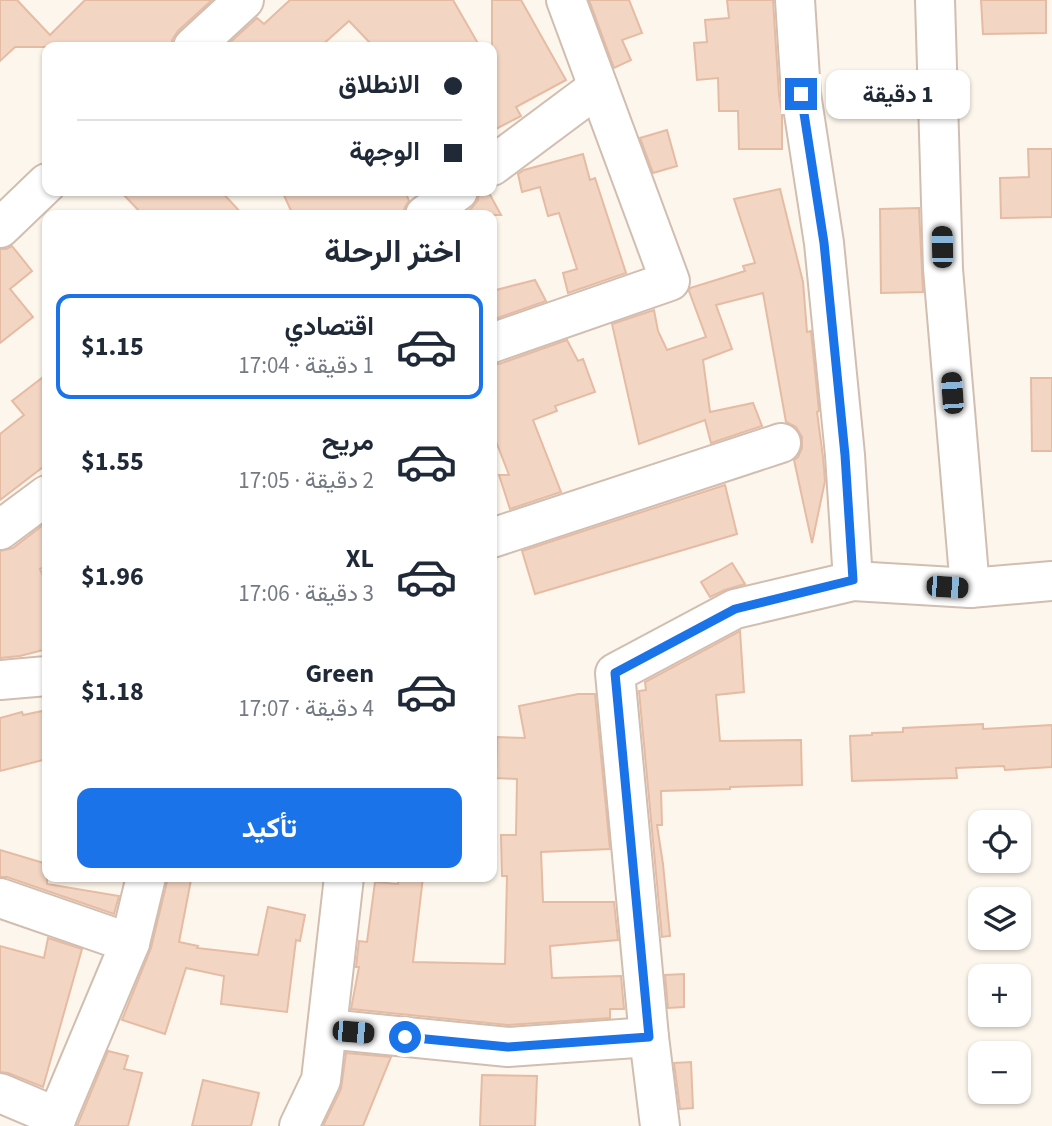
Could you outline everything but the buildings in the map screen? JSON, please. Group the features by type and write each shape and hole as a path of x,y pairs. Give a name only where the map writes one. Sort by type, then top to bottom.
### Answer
{"street":[{"path":"198,42 243,0"},
{"path":"497,340 670,281 566,0"},
{"path":"795,0 801,94 825,256 845,455 853,580"},
{"path":"934,0 943,269 970,589"},
{"path":"497,162 598,87"},
{"path":"0,228 42,189"},
{"path":"432,210 451,196"},
{"path":"497,536 781,443"},
{"path":"0,530 42,499"},
{"path":"660,1126 649,1037 615,673 735,609 853,580 970,589 1052,581"},
{"path":"0,680 42,676"},
{"path":"0,1093 55,1122 130,943 145,882"},
{"path":"299,1126 321,1080 343,882"},
{"path":"0,898 130,943"},
{"path":"327,1029 508,1047 649,1037"}],"route":[{"path":"405,1037 508,1047 649,1037 615,673 735,609 853,580 845,455 824,243 801,94"}]}
